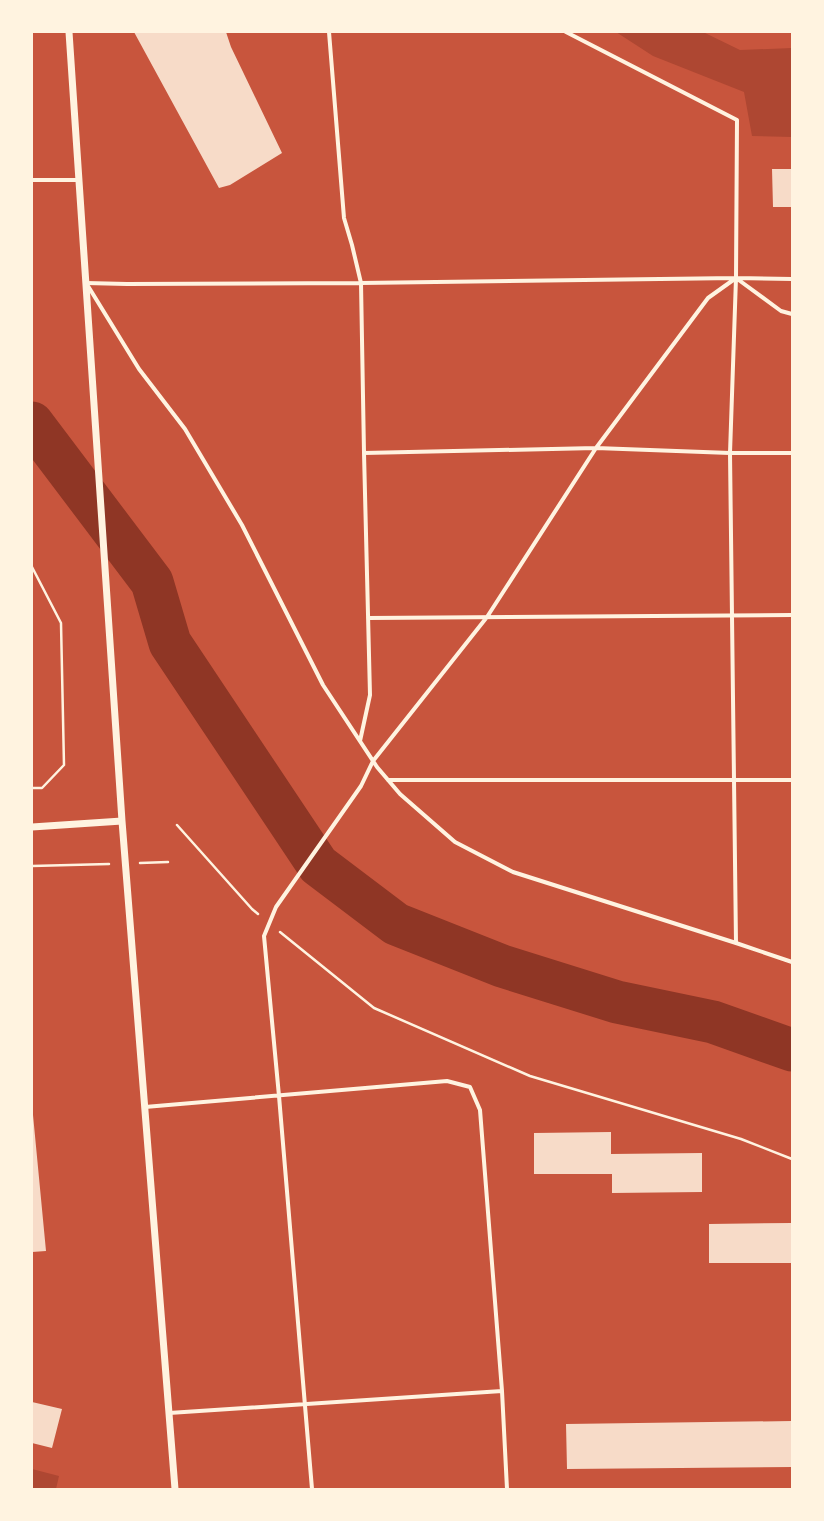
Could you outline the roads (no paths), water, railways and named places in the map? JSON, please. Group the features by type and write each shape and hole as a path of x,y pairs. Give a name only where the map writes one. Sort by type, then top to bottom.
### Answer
{"street":[{"path":"69,32 122,821 175,1489"},
{"path":"329,32 344,218 361,283 370,695 360,742"},
{"path":"566,32 737,120 736,278 730,454 736,943"},
{"path":"32,180 79,180"},
{"path":"86,283 361,283 736,278 792,279"},
{"path":"736,278 780,311 792,314"},
{"path":"312,1489 264,936 276,907 361,786 373,761 487,617 596,448 708,298 736,278"},
{"path":"86,283 139,369 186,429 242,525 323,685 373,761 400,794 455,842 513,872 792,962"},
{"path":"364,453 596,448 730,454 792,453"},
{"path":"368,618 792,615"},
{"path":"388,780 792,780"},
{"path":"32,827 122,821"},
{"path":"145,1108 447,1081 470,1087 480,1110 502,1391 508,1489"},
{"path":"169,1413 502,1391"}],"waterway":[{"path":"32,423 152,582 170,643 318,865 396,924 502,966 617,1002 713,1022 792,1050"}]}
